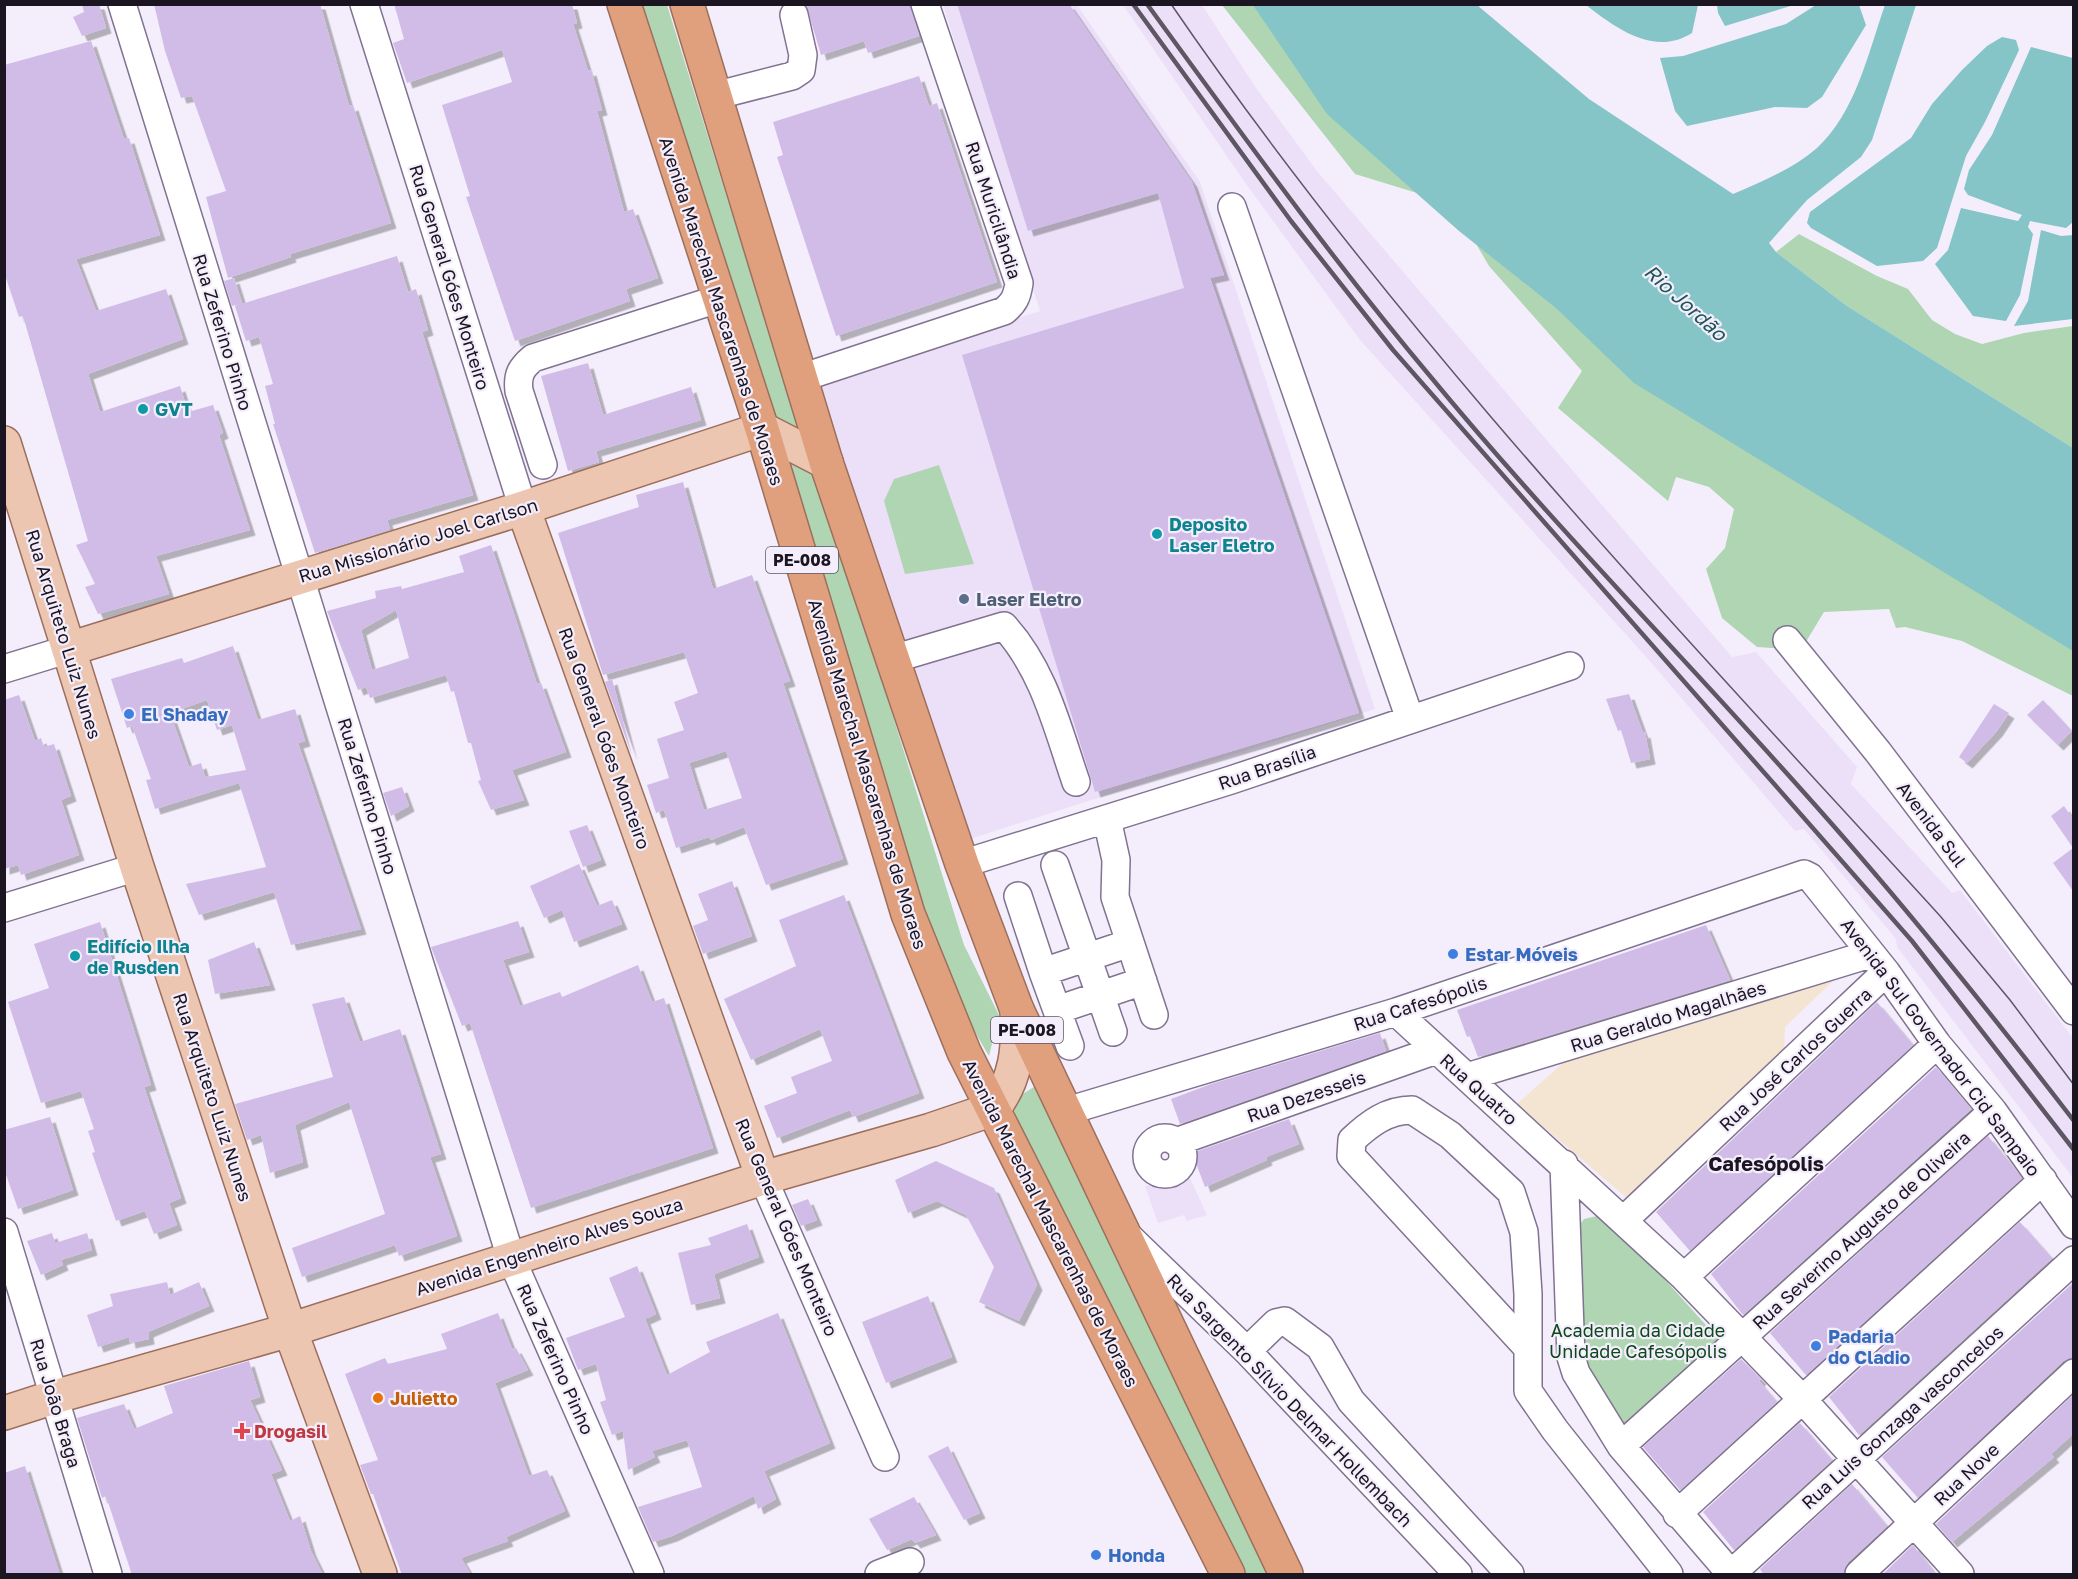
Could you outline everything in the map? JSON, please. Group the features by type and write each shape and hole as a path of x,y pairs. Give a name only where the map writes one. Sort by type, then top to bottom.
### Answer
{"highway":[{"name":"Avenida Marechal Mascarenhas de Moraes","path":"624,4 762,429 908,914 964,1052 1228,1575"},
{"name":"PE-008","path":"687,4 826,462 962,864 1017,1010 1286,1575"}],"main road":[{"name":"Rua Missionário Joel Carlson","path":"69,649 523,508 762,429"},
{"path":"762,429 826,462"},
{"name":"Rua Arquiteto Luiz Nunes","path":"4,443 137,867 290,1330 380,1575"},
{"name":"Rua General Góes Monteiro","path":"523,508 762,1178"},
{"path":"993,1109 1013,1075 1019,1045 1017,1010"},
{"name":"Avenida Engenheiro Alves Souza","path":"4,1413 290,1330 762,1178 931,1130 993,1109"}],"street":[{"name":"Rua Zeferino Pinho","path":"122,4 511,1258 650,1575"},
{"name":"Rua General Góes Monteiro","path":"364,4 523,508"},
{"name":"Rua Muricilândia","path":"801,378 1004,311 1014,302 1018,294 1019,283 926,4"},
{"path":"714,96 792,76 801,70 803,55 794,15"},
{"path":"1232,207 1410,719"},
{"path":"543,465 519,391 517,379 522,367 532,358 718,299"},
{"path":"893,659 1004,626 1019,643 1040,677 1076,782"},
{"name":"Avenida Sul","path":"1787,640 1878,752 2073,1011"},
{"name":"Rua Missionário Joel Carlson","path":"4,669 69,649"},
{"name":"Rua Brasília","path":"962,864 1109,824 1231,780 1570,666"},
{"path":"1109,824 1116,860 1115,897 1154,1015"},
{"path":"1055,865 1113,1032"},
{"path":"4,908 137,867"},
{"name":"Avenida Sul Governador Cid Sampaio","path":"1804,874 1810,877 1878,963 1937,1044 1993,1111 2073,1225"},
{"name":"Rua Cafesópolis","path":"1067,1111 1396,1012 1804,874"},
{"path":"1018,896 1070,1046"},
{"path":"1043,972 1130,943"},
{"name":"Rua Geraldo Magalhães","path":"1467,1077 1878,963"},
{"name":"Rua José Carlos Guerra","path":"1624,1219 1878,963"},
{"path":"1057,1010 1143,981"},
{"name":"Rua Quatro","path":"1396,1012 1624,1219 1684,1277 1803,1400 1960,1575"},
{"path":"1684,1277 1937,1044"},
{"name":"Rua Dezesseis","path":"1176,1142 1436,1050"},
{"path":"1527,1347 1351,1156 1352,1140 1367,1126 1387,1114 1412,1110 1450,1135 1511,1192 1524,1232 1527,1347 1526,1379 1532,1399 1669,1575"},
{"name":"Rua Severino Augusto de Oliveira","path":"1621,1446 1993,1111"},
{"path":"1564,1164 1571,1358 1576,1373 1621,1446 1731,1575"},
{"name":"Rua General Góes Monteiro","path":"762,1178 885,1456"},
{"path":"1677,1514 2043,1180"},
{"name":"Rua Sargento Sílvio Delmar Hollembach","path":"1120,1228 1247,1352 1458,1575"},
{"name":"Rua João Braga","path":"4,1232 108,1575"},
{"name":"Rua Luis Gonzaga vasconcelos","path":"1731,1575 2073,1260"},
{"path":"1247,1352 1268,1329 1276,1323 1285,1321 1320,1347 1351,1401 1510,1575"},
{"name":"Rua Nove","path":"1859,1575 2073,1373"},
{"path":"879,1575 910,1562"}],"shaded area":[{"path":"943,5 1077,5 1200,182 1375,709 970,839 818,383 1040,311"},
{"path":"1123,5 1202,5 1256,88 1317,171 1732,657 1756,652 1857,767 1851,784 1952,893 1960,890 2073,1038 2073,1178 1897,947 1896,939 1804,829 1795,831 1648,659 1360,340 1246,184"},
{"path":"1830,977 1834,980 1785,1027 1784,1051 1628,1199 1517,1104 1564,1062"},
{"path":"1189,1176 1207,1215 1187,1221 1184,1215 1158,1223 1145,1186"}],"green space":[{"path":"634,5 667,5 804,445 773,428"},
{"path":"1222,5 1272,5 2073,611 2073,696 1962,641 1905,627 1896,628 1889,609 1824,612 1801,650 1757,647 1722,618 1706,569 1725,548 1734,509 1709,487 1676,477 1668,501 1558,408 1582,371 1489,266 1453,204 1355,174"},
{"path":"1799,234 1877,276 1908,289 1932,320 1955,334 1982,344 2024,333 2073,326 2073,448 1847,306 1776,252"},
{"path":"785,458 819,478 964,945 999,1015 989,1056 958,1003 904,863"},
{"path":"939,465 974,564 905,574 884,501 894,479"},
{"path":"1037,1085 1274,1574 1239,1574 1037,1163 1010,1102"},
{"name":"Academia da Cidade Unidade Cafesópolis","path":"1597,1216 1616,1225 1722,1343 1631,1432 1579,1371 1576,1230 1584,1219"}],"water":[{"path":"1717,4 1794,5 1725,26 1718,13"},
{"name":"Rio Jordão","path":"1253,5 1477,5 1589,99 1733,194 1788,168 1817,148 1842,117 1851,100 1885,5 1916,5 1872,140 1861,157 1807,200 1769,243 1776,252 1847,306 2073,448 2073,651 1634,383 1556,308 1459,231 1327,114"},
{"path":"1586,5 1698,5 1692,33 1678,40 1664,42 1636,37"},
{"path":"1816,5 1859,5 1866,25 1822,97 1807,108 1775,107 1687,126 1675,111 1660,58 1683,56 1786,24"},
{"path":"2002,37 2016,40 2019,50 1966,156 1937,248 1923,261 1877,266 1811,228 1807,223 1810,212 1911,138 1932,104 1962,70 1987,46"},
{"path":"2031,47 2073,58 2073,222 2066,228 2030,221 2028,227 2033,234 2020,295 2006,321 1973,316 1935,264 1948,250 1961,208 2018,221 2022,215 1968,195 1964,189 1969,170 1992,135"},
{"path":"2041,230 2061,236 2073,235 2073,319 2014,326 2028,301"}],"building":[{"path":"82,4 99,4 106,28 82,36 73,17 84,12"},
{"path":"154,4 320,4 349,106 353,105 391,223 290,254 291,257 228,278 206,197 226,191 192,96 181,98 165,51"},
{"path":"394,4 572,4 577,23 573,24 588,71 591,70 602,110 597,111 624,212 633,209 658,278 626,289 630,301 515,341 466,197 470,196 442,105 512,82 502,50 407,83 393,43 404,39"},
{"path":"806,4 910,4 919,36 868,53 864,41 821,55"},
{"name":"Deposito Laser Eletro","path":"957,4 1069,4 1192,182 1224,275 1210,278 1359,713 1095,792 962,355 1184,288 1158,193 1028,231"},
{"path":"91,41 124,139 129,138 160,235 76,259 96,311 166,289 183,339 88,374 100,412 180,386 188,412 213,405 223,433 219,435 250,530 156,556 169,594 98,614 85,587 95,584 76,545 88,541 23,316 19,317 4,272 4,65"},
{"path":"919,76 929,106 937,103 997,282 836,336 777,157 783,155 773,122"},
{"path":"397,256 408,292 416,289 428,330 422,332 473,495 387,520 390,530 315,553 273,424 275,424 265,386 273,384 259,337 246,341 235,306"},
{"path":"234,278 242,303 232,306 224,281"},
{"path":"588,363 603,415 691,387 701,420 596,451 599,462 568,471 541,376"},
{"path":"683,482 713,589 752,575 790,681 783,683 843,859 766,885 744,827 711,840 709,837 676,848 664,810 656,813 647,785 669,778 657,739 684,730 674,702 698,693 684,652 603,675 558,533 639,507 636,495","holes":["726,751 742,798 704,810 689,763"]},
{"path":"491,545 537,684 541,683 566,752 512,770 524,800 491,810 478,781 481,780 471,743 468,743 454,691 451,692 446,675 370,698 366,687 358,690 327,611 376,598 375,591 401,586 402,589 464,572 459,556","holes":["396,610 409,658 372,670 361,630"]},
{"path":"233,646 258,720 295,709 305,741 298,743 361,929 291,945 274,892 199,915 186,884 266,867 239,783 155,809 146,780 151,779 132,726 127,728 111,679 182,658 184,663","holes":["207,700 217,730 232,725 246,770 205,777 201,763 189,767 170,713"]},
{"path":"612,679 632,755 605,682"},
{"path":"1629,694 1643,733 1645,732 1650,759 1631,763 1621,730 1618,731 1606,699"},
{"path":"19,695 35,741 41,738 44,747 54,744 71,796 61,800 79,855 21,875 18,865 4,869 4,700"},
{"path":"2043,700 2072,731 2058,745 2027,715"},
{"path":"1994,704 2009,713 1997,731 1967,763 1959,757"},
{"path":"402,787 409,806 391,816 383,793"},
{"path":"2064,806 2073,819 2073,848 2051,816"},
{"path":"587,825 601,860 583,867 569,831"},
{"path":"2073,848 2073,891 2053,863"},
{"path":"579,864 597,906 612,900 622,924 574,942 562,910 544,918 530,886"},
{"path":"732,881 752,936 703,954 693,926 708,920 698,894"},
{"path":"844,895 919,1093 853,1117 850,1110 777,1138 764,1106 797,1093 791,1077 832,1061 820,1029 751,1060 724,999 796,966 779,920"},
{"path":"518,921 529,952 503,960 520,1006 560,992 562,997 638,965 652,1002 664,998 713,1148 531,1208 470,1023 462,1026 431,947"},
{"path":"100,922 151,1085 144,1087 181,1198 169,1203 177,1225 154,1234 145,1211 116,1221 92,1153 95,1152 88,1131 94,1129 81,1091 41,1103 8,1002 49,988 34,944"},
{"path":"1706,925 1730,980 1478,1057 1470,1036 1467,1037 1457,1010"},
{"path":"254,942 270,985 215,994 208,960"},
{"path":"344,997 360,1042 400,1029 441,1154 430,1157 457,1236 399,1256 395,1245 302,1277 292,1248 385,1214 349,1102 295,1125 303,1162 270,1173 261,1135 247,1140 235,1104 333,1077 312,1004"},
{"path":"1877,1002 1913,1045 1690,1251 1656,1212"},
{"path":"1380,1033 1386,1051 1180,1124 1171,1099 1211,1084"},
{"path":"1936,1067 1971,1109 1743,1315 1711,1274"},
{"path":"50,1117 73,1190 18,1209 4,1169 4,1130"},
{"path":"1289,1119 1299,1144 1266,1157 1267,1160 1205,1187 1192,1153"},
{"path":"1988,1136 2022,1178 1806,1375 1770,1333"},
{"path":"936,1161 994,1188 1037,1285 1019,1321 979,1302 994,1267 966,1215 937,1201 908,1213 895,1180"},
{"path":"808,1199 817,1220 801,1226 792,1205"},
{"path":"2020,1222 2052,1258 1859,1435 1829,1397"},
{"path":"747,1224 759,1257 714,1274 720,1298 691,1305 678,1253 711,1245 708,1238"},
{"path":"52,1233 55,1243 87,1233 92,1250 61,1260 63,1265 41,1275 27,1241"},
{"path":"637,1266 656,1314 645,1319 667,1375 710,1352 706,1342 778,1313 830,1443 764,1471 776,1499 758,1509 754,1496 672,1536 653,1542 638,1507 702,1487 687,1440 652,1451 655,1457 628,1470 623,1431 612,1435 600,1402 606,1400 596,1364 578,1370 566,1338 625,1317 609,1278"},
{"path":"167,1282 170,1295 199,1282 209,1306 148,1332 149,1339 130,1343 129,1337 98,1347 87,1315 113,1306 110,1294"},
{"path":"2073,1283 2073,1358 2063,1361 1918,1498 1882,1457"},
{"path":"928,1296 952,1357 886,1383 862,1322"},
{"path":"498,1313 512,1349 516,1348 528,1370 495,1383 529,1476 547,1470 565,1511 506,1537 508,1541 461,1558 471,1575 402,1575 373,1494 371,1494 360,1465 378,1460 345,1374 385,1358 388,1364 447,1349 441,1334"},
{"path":"1741,1359 1761,1379 1759,1381 1777,1402 1680,1490 1643,1447"},
{"path":"249,1361 260,1397 250,1400 282,1470 271,1474 290,1521 300,1516 311,1551 323,1575 132,1575 106,1496 102,1498 77,1418 124,1404 134,1429 173,1413 164,1386"},
{"path":"2073,1395 2073,1434 2051,1454 2054,1457 1952,1542 1936,1524"},
{"path":"1800,1423 1832,1460 1734,1550 1703,1512"},
{"path":"948,1446 980,1513 964,1520 928,1456"},
{"path":"25,1466 60,1575 4,1575 4,1473"},
{"path":"1852,1484 1887,1526 1848,1562 1844,1575 1764,1575 1760,1569"},
{"path":"914,1497 936,1535 915,1543 912,1539 887,1550 869,1519"},
{"path":"1913,1545 1936,1575 1883,1575 1883,1574"}],"tram line":[{"path":"1171,4 1258,126 1349,245 1443,360 1639,586 1941,917 2010,1000 2074,1085"}],"railway":[{"path":"1133,4 1291,221 1393,350 1912,941 2074,1150"},
{"path":"1147,4 1321,239 1430,376 1535,498 1752,734 1858,854 1968,986 2074,1121"}],"place":[{"name":"GVT","path":"143,409"},
{"name":"Deposito Laser Eletro","path":"1157,534"},
{"name":"Laser Eletro","path":"964,599"},
{"name":"El Shaday","path":"129,714"},
{"name":"Estar Móveis","path":"1453,954"},
{"name":"Edifício Ilha de Rusden","path":"75,956"},
{"name":"Padaria do Cladio","path":"1816,1346"},
{"name":"Julietto","path":"378,1398"},
{"name":"Drogasil","path":"242,1431"},
{"name":"Honda","path":"1096,1555"}],"district":[{"name":"Cafesópolis","path":"1766,1163"}]}
